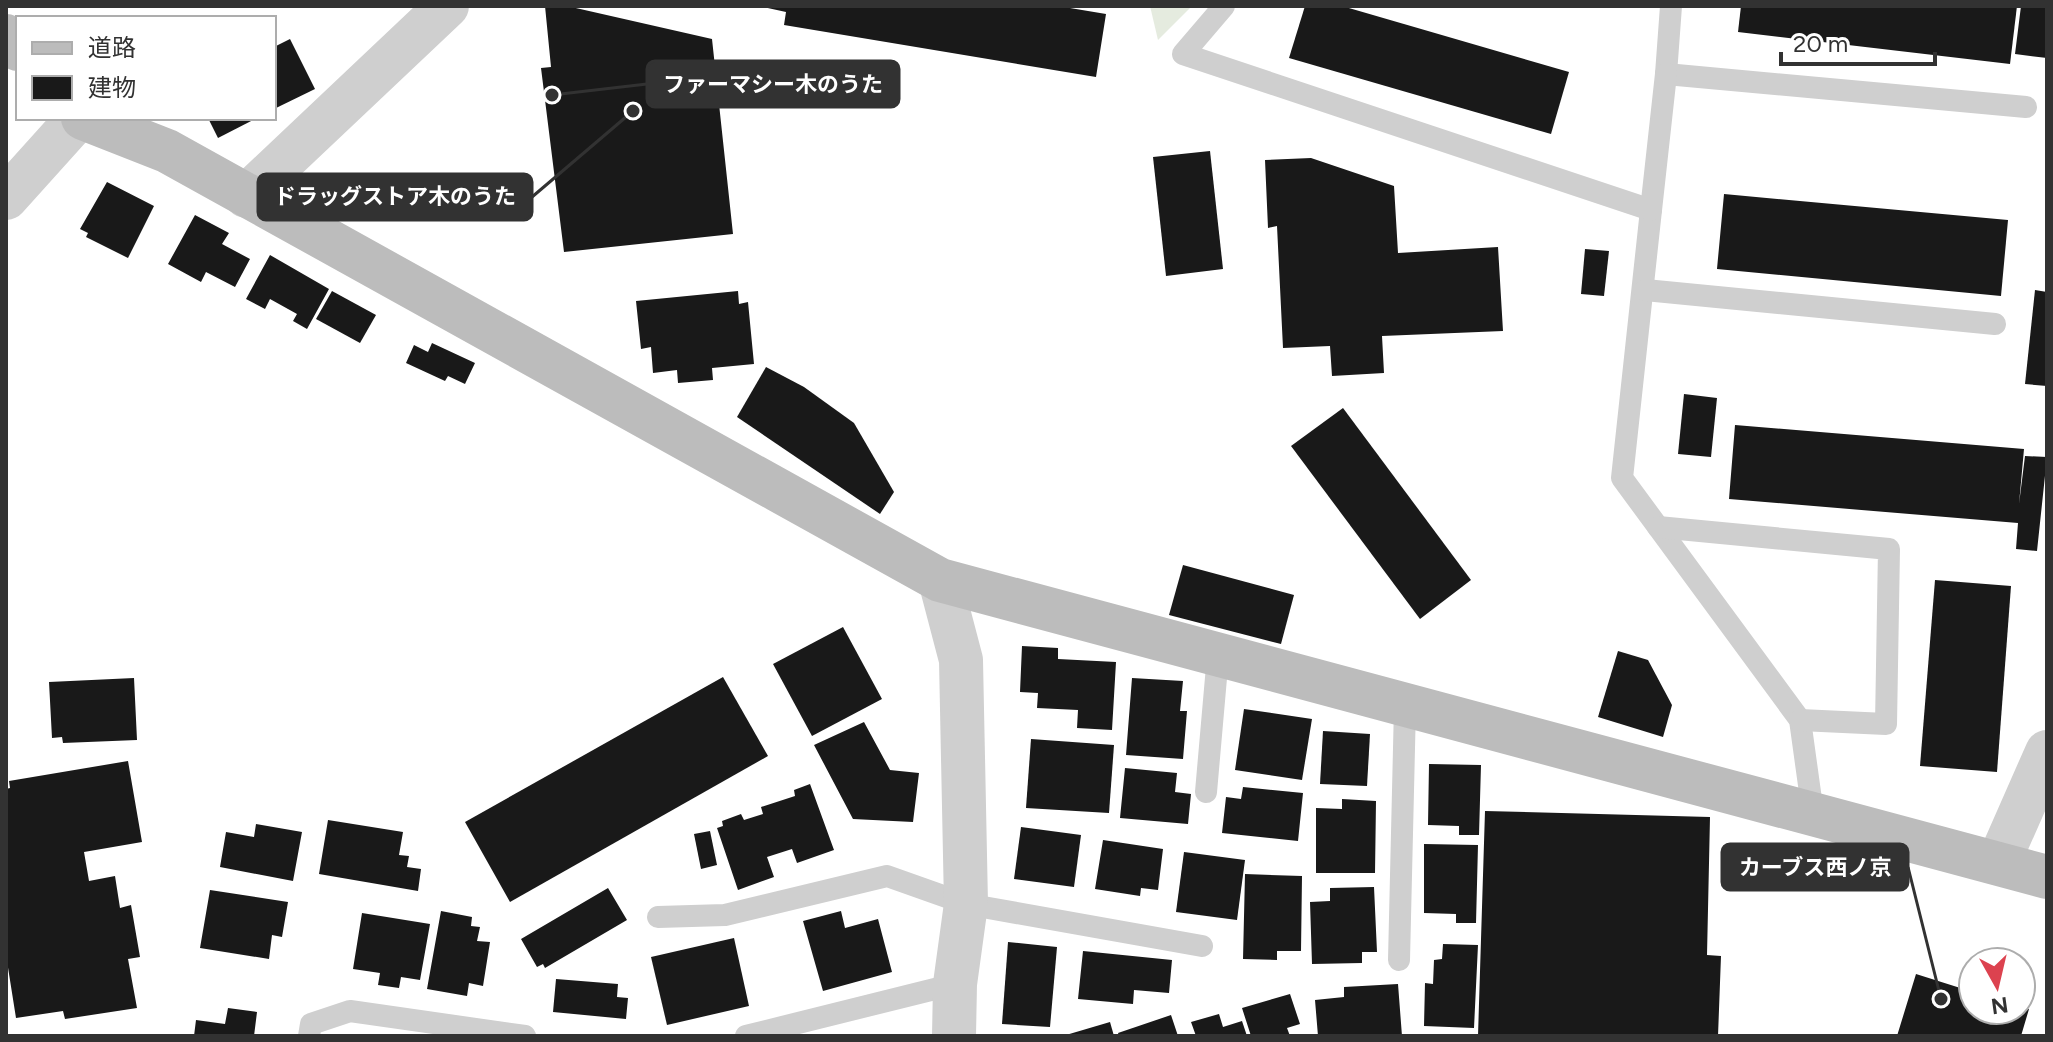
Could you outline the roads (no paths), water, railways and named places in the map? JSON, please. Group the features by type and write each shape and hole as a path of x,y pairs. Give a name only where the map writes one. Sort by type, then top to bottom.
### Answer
{"street":[{"path":"246,196 447,6"},
{"path":"6,198 78,120"},
{"path":"85,120 167,151 940,580 1405,706 1999,861 2047,877"},
{"path":"940,580 961,660 966,904 955,984 954,1036"},
{"path":"1999,861 2047,752"}],"lane":[{"path":"1224,6 1183,54 1651,210"},
{"path":"1671,6 1645,290 1622,478 1800,720 1813,814"},
{"path":"1666,74 2026,107"},
{"path":"1645,290 1995,324"},
{"path":"1658,527 1889,549 1886,724 1800,720"},
{"path":"1206,792 1218,655"},
{"path":"1399,960 1405,706"},
{"path":"658,917 725,915 887,876 966,904 1202,946"},
{"path":"746,1036 955,984"},
{"path":"309,1036 311,1024 350,1011 525,1036"}],"place":[{"name":"ファーマシー木のうた","path":"552,95"},
{"name":"ドラッグストア木のうた","path":"633,111"},
{"name":"カーブス西ノ京","path":"1941,999"}]}
